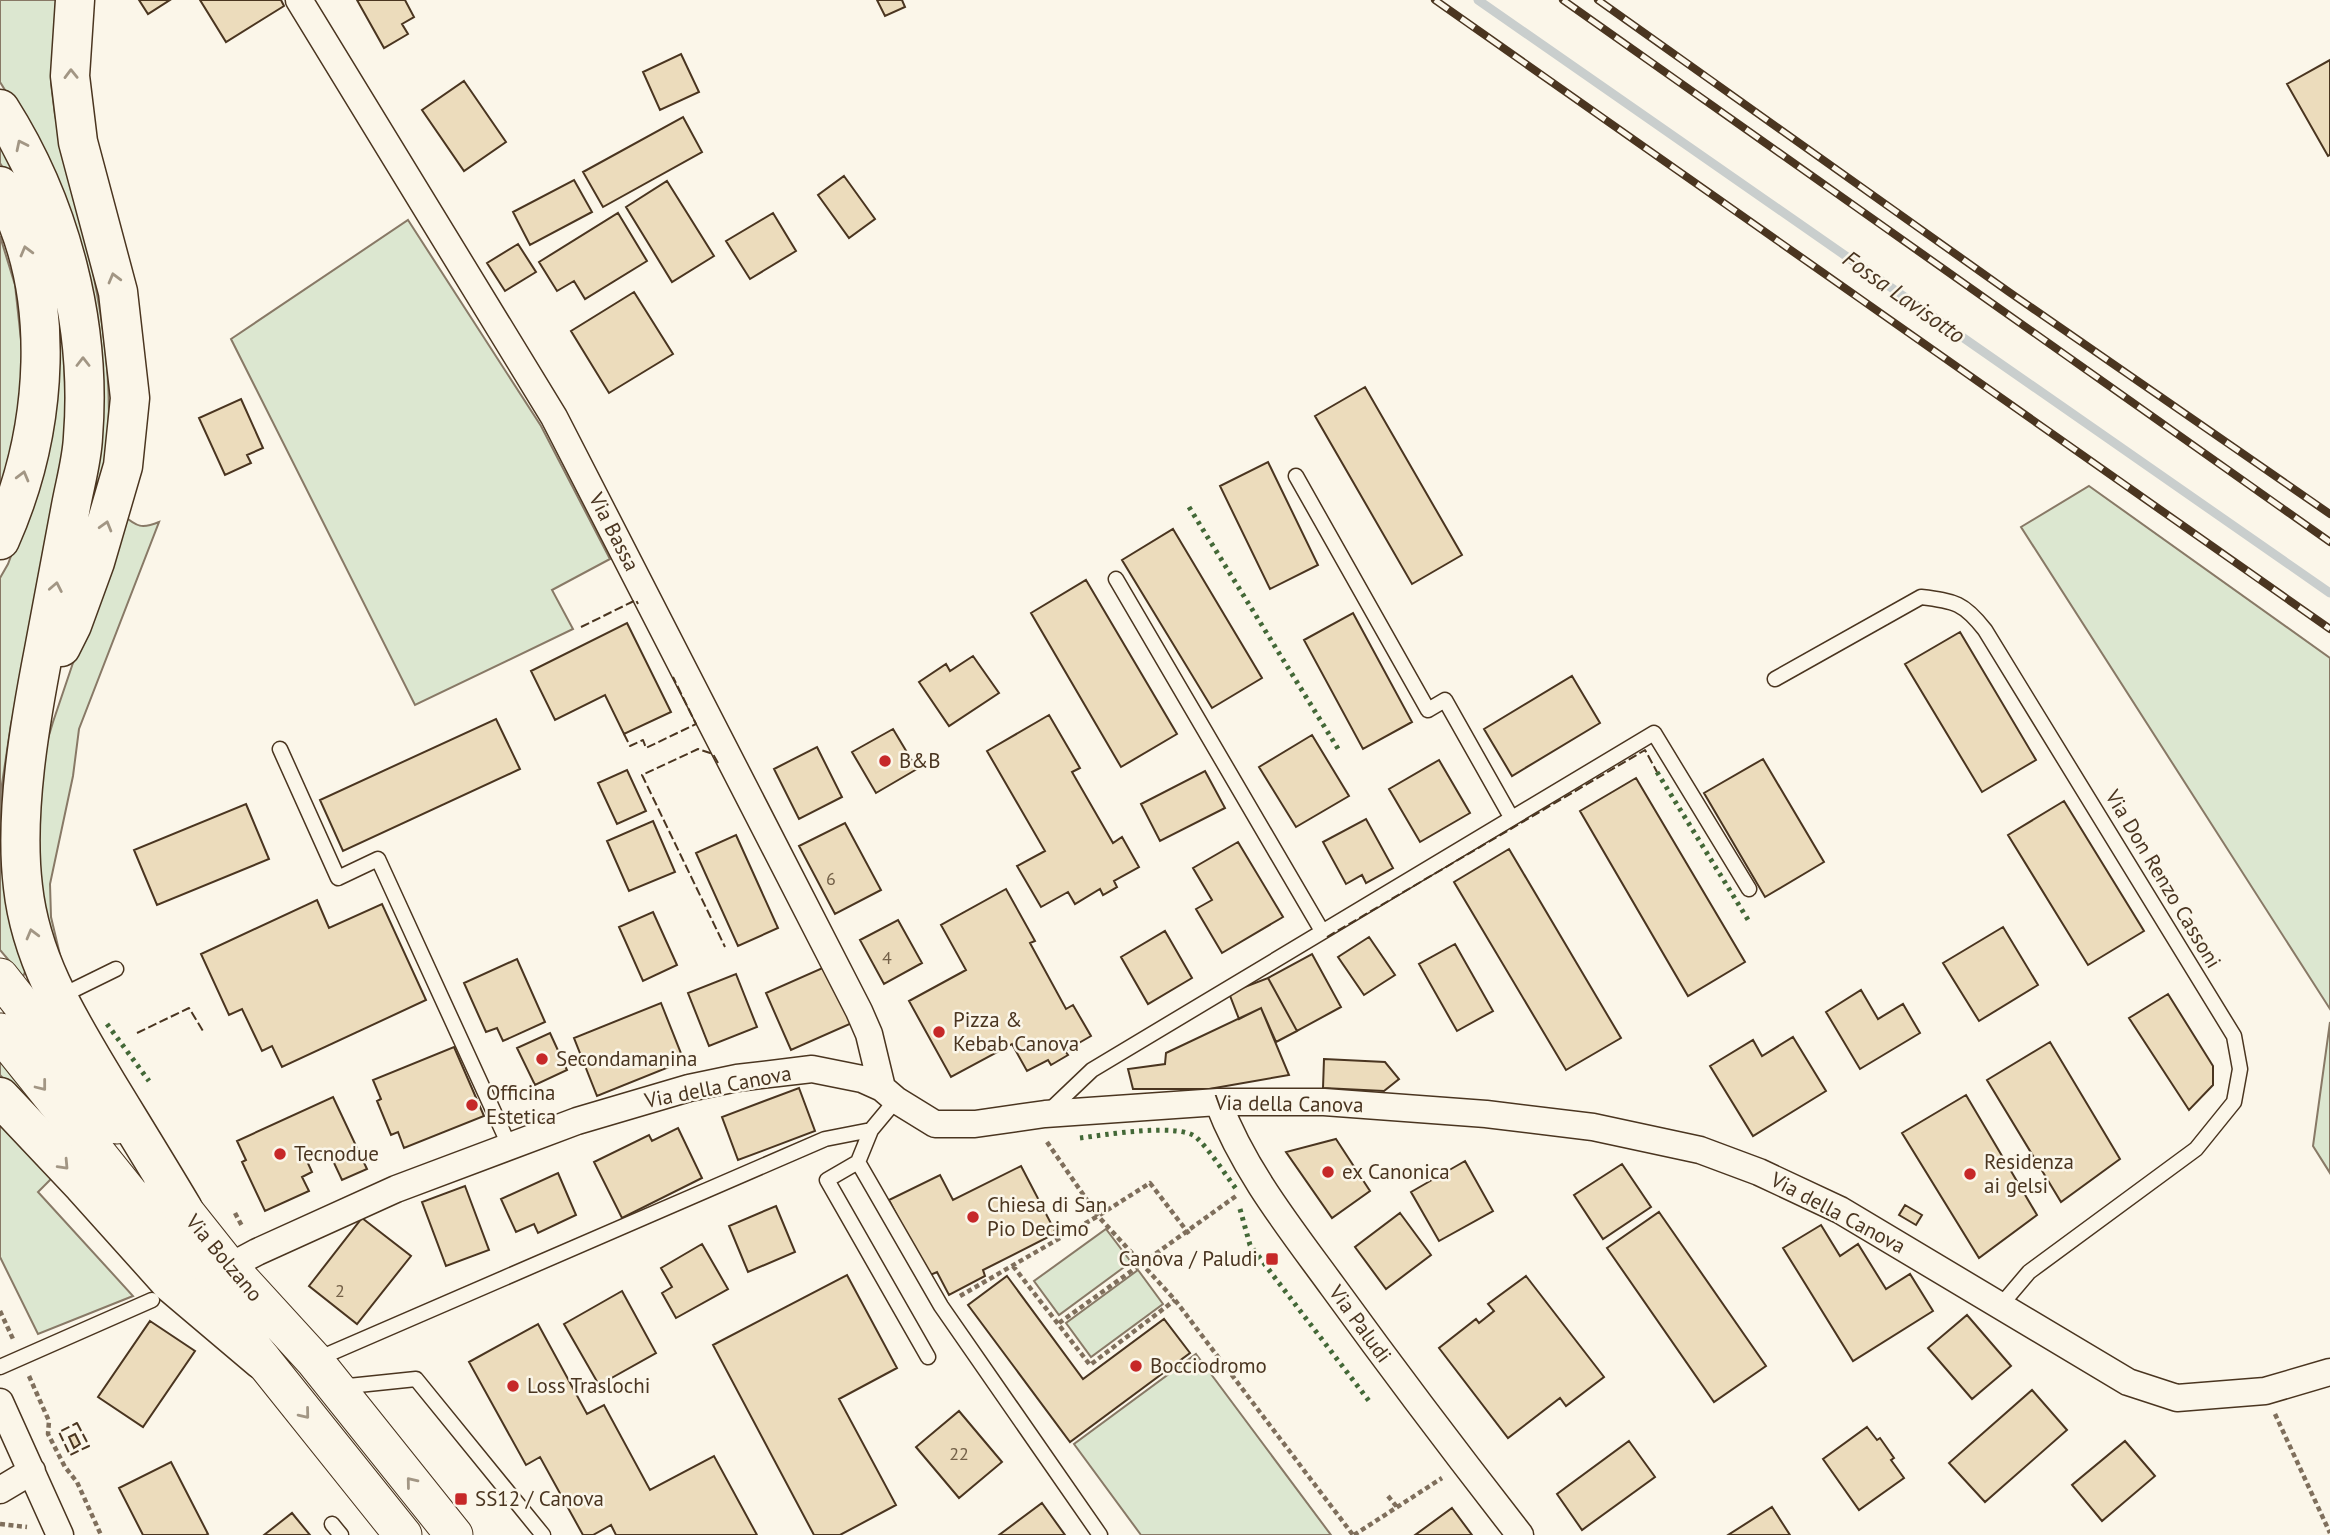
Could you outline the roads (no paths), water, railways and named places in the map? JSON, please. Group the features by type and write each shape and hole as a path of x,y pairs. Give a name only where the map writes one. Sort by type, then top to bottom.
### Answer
{"highway":[{"path":"33,702 72,625 95,562 123,466 130,398 118,292 78,142 70,76 75,0"},
{"path":"0,109 30,163 54,220 71,280 83,343 83,438 33,702 25,772 20,850 23,888 35,944 57,997 183,1209"},
{"path":"0,186 18,223 36,290 40,372 38,406 31,446 14,508 0,540"},
{"path":"0,1097 171,1283 262,1360"}],"main road":[{"name":"Via Bolzano","path":"0,977 183,1209 243,1260 325,1374 454,1535"},
{"name":"Via Bolzano","path":"0,1032 403,1535"}],"street":[{"name":"Via Bassa","path":"299,0 554,417 859,1011 889,1094"},
{"name":"Via della Canova","path":"243,1260 396,1189 509,1145 645,1099 737,1078 812,1069 862,1079 935,1124 1045,1126 1218,1102 1324,1102 1486,1114 1593,1127 1700,1150 1759,1172 1840,1210 2128,1382 2177,1398 2264,1391 2330,1372"},
{"name":"Via Paludi","path":"1218,1102 1230,1135 1257,1182 1413,1397 1520,1535"},
{"path":"0,1402 60,1535"},
{"path":"0,1490 32,1471"}],"lane":[{"path":"1296,476 1428,710 1444,700 1511,817"},
{"path":"1116,579 1322,931"},
{"name":"Via Don Renzo Cassoni","path":"1775,679 1921,597 1948,600 1969,610 1986,630 2234,1036 2240,1069 2234,1102 2196,1149 2029,1272 2001,1305"},
{"path":"1045,1126 1092,1070 1654,733 1749,889"},
{"path":"280,749 338,878 379,859 509,1145"},
{"path":"57,997 116,969"},
{"path":"889,1094 858,1162 827,1180 928,1357"},
{"path":"325,1374 825,1139 871,1130"},
{"path":"858,1162 941,1306 1100,1535"},
{"path":"0,1367 152,1300"},
{"path":"325,1374 416,1379 543,1535"}],"waterway":[{"name":"Fossa Lavisotto","path":"1478,0 2330,593"}],"railway":[{"path":"1435,0 2330,629"},
{"path":"1563,0 2330,542"},
{"path":"1598,0 2009,292 2330,514"}],"place":[{"name":"B&B","path":"885,761"},
{"name":"Pizza & Kebab Canova","path":"939,1032"},
{"name":"Secondamanina","path":"542,1059"},
{"name":"Officina Estetica","path":"472,1105"},
{"name":"Tecnodue","path":"280,1154"},
{"name":"ex Canonica","path":"1328,1172"},
{"name":"Residenza ai gelsi","path":"1970,1174"},
{"name":"Chiesa di San Pio Decimo","path":"973,1217"},
{"name":"Canova / Paludi","path":"1272,1259"},
{"name":"Bocciodromo","path":"1136,1366"},
{"name":"Loss Traslochi","path":"513,1386"},
{"name":"SS12 / Canova","path":"461,1499"}]}
